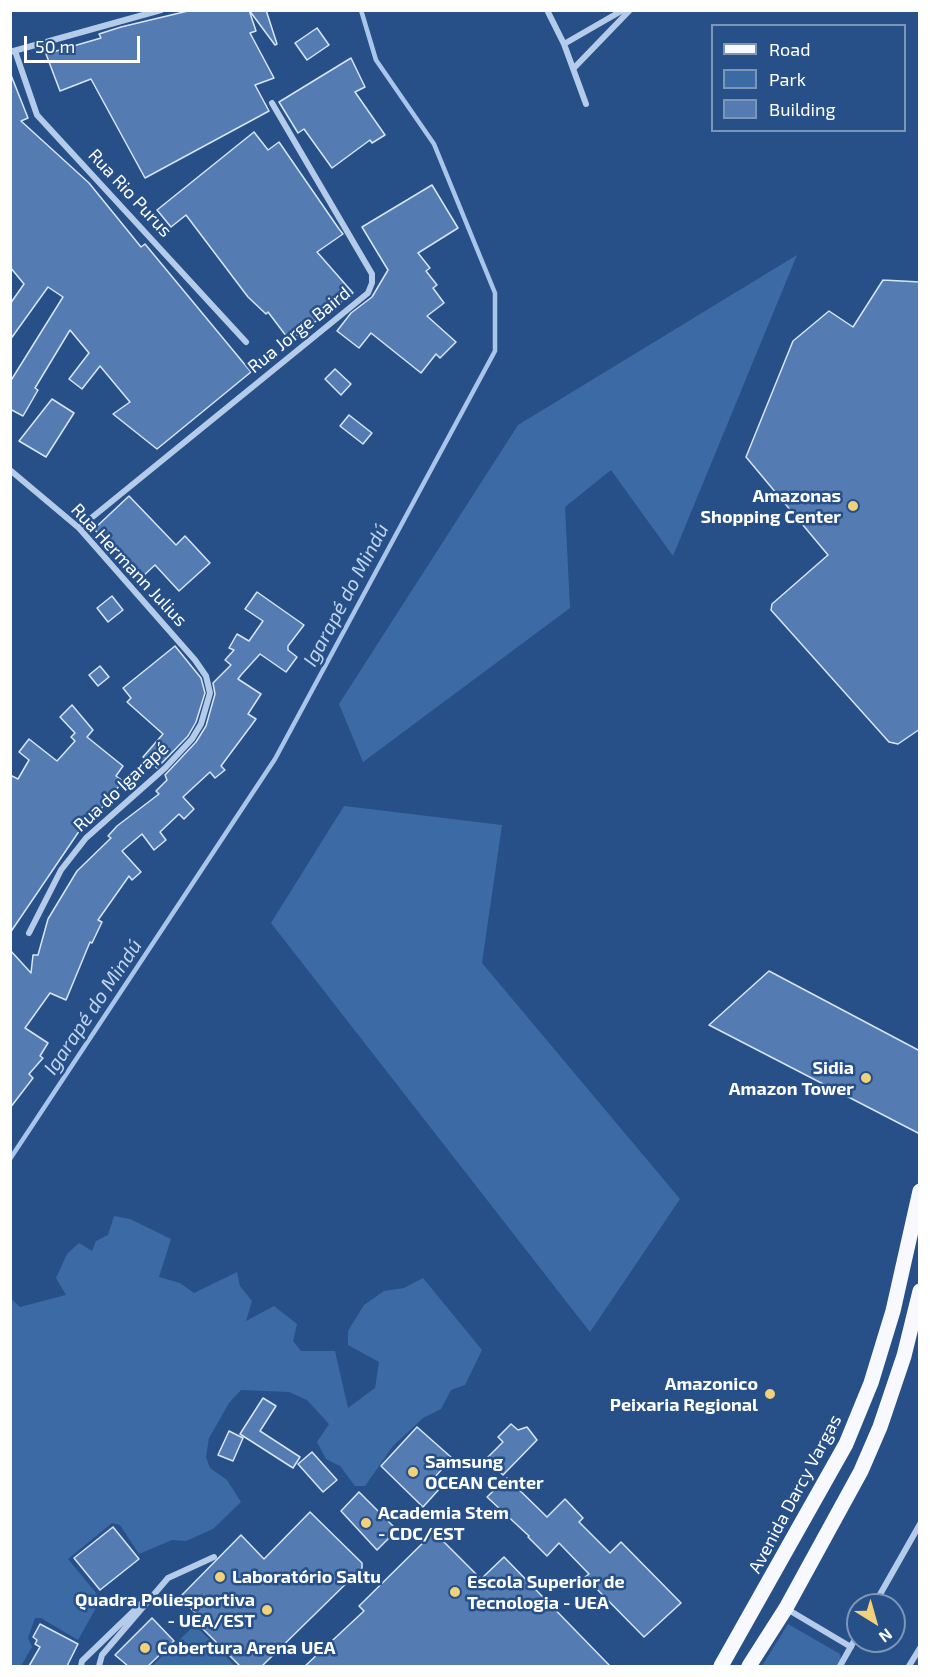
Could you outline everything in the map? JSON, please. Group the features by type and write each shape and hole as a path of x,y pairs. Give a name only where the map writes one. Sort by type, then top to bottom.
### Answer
{"main road":[{"name":"Avenida Darcy Vargas","path":"721,1666 793,1542 850,1435 871,1383 893,1311 920,1191"},
{"path":"749,1666 786,1608 861,1471 880,1427 904,1356 920,1292"}],"street":[{"path":"13,51 162,10"},
{"path":"547,10 574,68 586,104"},
{"path":"564,44 623,10"},
{"path":"574,68 630,10"},
{"name":"Rua Rio Purus","path":"13,51 37,115 246,342"},
{"name":"Rua Jorge Baird","path":"79,528 368,293 372,283 372,274 272,103"},
{"name":"Rua Hermann Julius","path":"10,470 79,528 195,660"},
{"name":"Rua do Igarapé","path":"29,933 61,870 86,838 181,752 201,724 210,693 206,676 195,660"},
{"path":"881,1593 920,1524"},
{"path":"81,1666 82,1661 168,1578 214,1557"},
{"path":"99,1666 102,1655 168,1578"},
{"path":"786,1608 846,1645"},
{"path":"909,1666 920,1648"}],"green space":[{"path":"797,255 673,556 611,470 565,507 570,608 363,762 339,704 518,425"},
{"path":"344,806 502,825 482,963 680,1199 590,1332 271,923"},
{"path":"114,1216 130,1219 171,1239 159,1277 180,1283 194,1293 237,1272 240,1286 252,1301 246,1321 274,1306 297,1324 293,1341 301,1351 335,1351 348,1408 375,1388 379,1362 348,1345 348,1331 364,1305 384,1291 404,1288 423,1278 482,1350 465,1385 451,1390 441,1409 423,1418 393,1446 365,1486 355,1486 340,1466 326,1459 317,1442 329,1424 307,1400 289,1392 241,1390 229,1403 209,1438 206,1457 210,1468 227,1480 241,1502 213,1529 186,1541 172,1540 139,1554 120,1525 112,1523 68,1559 101,1599 78,1640 41,1618 35,1618 28,1638 32,1647 21,1666 11,1666 10,1298 20,1307 66,1295 56,1278 67,1254 79,1243 92,1251 96,1241 108,1235"},
{"path":"788,1624 840,1654 841,1659 837,1666 762,1666"},
{"path":"195,1625 235,1666 152,1666"}],"building":[{"path":"192,10 249,10 256,31 250,33 274,78 255,85 269,111 145,178 91,79 60,91 46,54 101,38 99,34 121,27"},
{"path":"249,10 266,10 277,44 275,45"},
{"path":"317,28 329,45 307,60 295,43"},
{"path":"351,58 365,87 355,92 385,135 372,143 370,140 332,168 304,129 298,133 279,102"},
{"path":"11,75 28,118 21,121 89,183 141,247 145,244 251,372 157,449 113,414 130,402 100,366 82,389 69,379 89,353 70,330 35,388 38,390 23,416 10,409 10,382 63,297 48,287 10,340 10,304 24,284 10,267"},
{"path":"254,132 268,150 279,142 343,234 317,252 353,293 290,341 268,312 266,314 248,297 186,215 171,227 157,210"},
{"path":"432,185 458,228 418,253 430,268 426,271 437,285 433,288 444,303 427,316 456,342 440,358 436,354 421,373 371,333 359,348 337,331 351,313 372,297 388,270 362,227"},
{"name":"Amazonas Shopping Center","path":"883,280 920,282 920,729 898,744 889,742 771,610 772,604 828,555 746,457 793,341 829,311 853,327"},
{"path":"335,369 351,384 341,395 325,379"},
{"path":"52,399 74,413 46,457 19,441"},
{"path":"349,415 372,433 363,444 340,426"},
{"path":"129,496 176,545 185,536 210,563 179,591 155,565 141,578 94,529"},
{"path":"257,592 304,625 288,646 288,650 297,657 286,672 260,654 241,675 238,679 261,694 248,714 256,719 221,766 225,770 215,778 210,772 183,797 194,809 184,819 179,814 160,832 166,840 154,850 142,834 122,851 141,872 132,880 129,876 98,920 102,922 92,943 90,942 66,1000 50,993 25,1028 48,1043 40,1056 43,1058 29,1074 33,1078 10,1108 10,950 31,973 33,955 38,955 48,919 77,871 111,838 108,836 117,826 159,794 156,791 167,780 165,775 196,742 206,726 215,694 213,683 231,665 225,660 234,650 229,648 237,634 249,641 263,621 245,609"},
{"path":"112,596 123,610 108,622 97,608"},
{"path":"175,646 201,678 205,693 196,722 188,736 157,768 143,757 163,734 127,702 131,698 123,688"},
{"path":"100,666 109,677 98,686 89,675"},
{"path":"72,705 93,730 87,737 123,766 116,776 123,781 89,824 86,821 10,933 10,775 18,779 29,760 19,752 29,739 57,761 75,741 71,737 75,733 60,717"},
{"name":"Sidia Amazon Tower","path":"769,971 920,1051 920,1134 709,1025"},
{"path":"263,1398 276,1406 260,1431 300,1457 293,1468 240,1434"},
{"path":"511,1424 518,1430 527,1427 537,1440 503,1475 486,1459 503,1442 498,1437"},
{"name":"Samsung OCEAN Center","path":"417,1427 452,1458 434,1478 442,1486 423,1507 381,1466"},
{"path":"229,1431 243,1438 233,1461 218,1455"},
{"path":"312,1452 337,1480 323,1492 298,1464"},
{"path":"507,1478 547,1517 565,1499 583,1518 579,1522 610,1553 621,1542 681,1603 644,1637 585,1577 589,1574 559,1543 547,1556 487,1497"},
{"name":"Academia Stem - CDC/EST","path":"359,1492 397,1530 377,1550 341,1511"},
{"path":"310,1512 362,1563 362,1568 262,1666 240,1666 199,1625 203,1621 180,1597 241,1535 264,1559"},
{"path":"113,1527 139,1559 100,1590 74,1558"},
{"name":"Escola Superior de Tecnologia - UEA","path":"434,1532 481,1579 504,1557 610,1666 305,1666 364,1611 359,1606"},
{"name":"Cobertura Arena UEA","path":"152,1618 174,1641 148,1666 128,1666 115,1655"},
{"path":"40,1624 78,1644 67,1666 29,1666 40,1647 35,1644 37,1640 33,1637"}],"waterway":[{"name":"Igarapé do Mindú","path":"10,1159 275,759 495,351 495,293 434,144 376,60 361,10"}],"place":[{"name":"Amazonas Shopping Center","path":"853,506"},
{"name":"Sidia Amazon Tower","path":"866,1078"},
{"name":"Amazonico Peixaria Regional","path":"770,1394"},
{"name":"Samsung OCEAN Center","path":"413,1472"},
{"name":"Academia Stem - CDC/EST","path":"366,1523"},
{"name":"Laboratório Saltu","path":"220,1577"},
{"name":"Escola Superior de Tecnologia - UEA","path":"455,1592"},
{"name":"Quadra Poliesportiva - UEA/EST","path":"267,1610"},
{"name":"Cobertura Arena UEA","path":"145,1648"}]}
